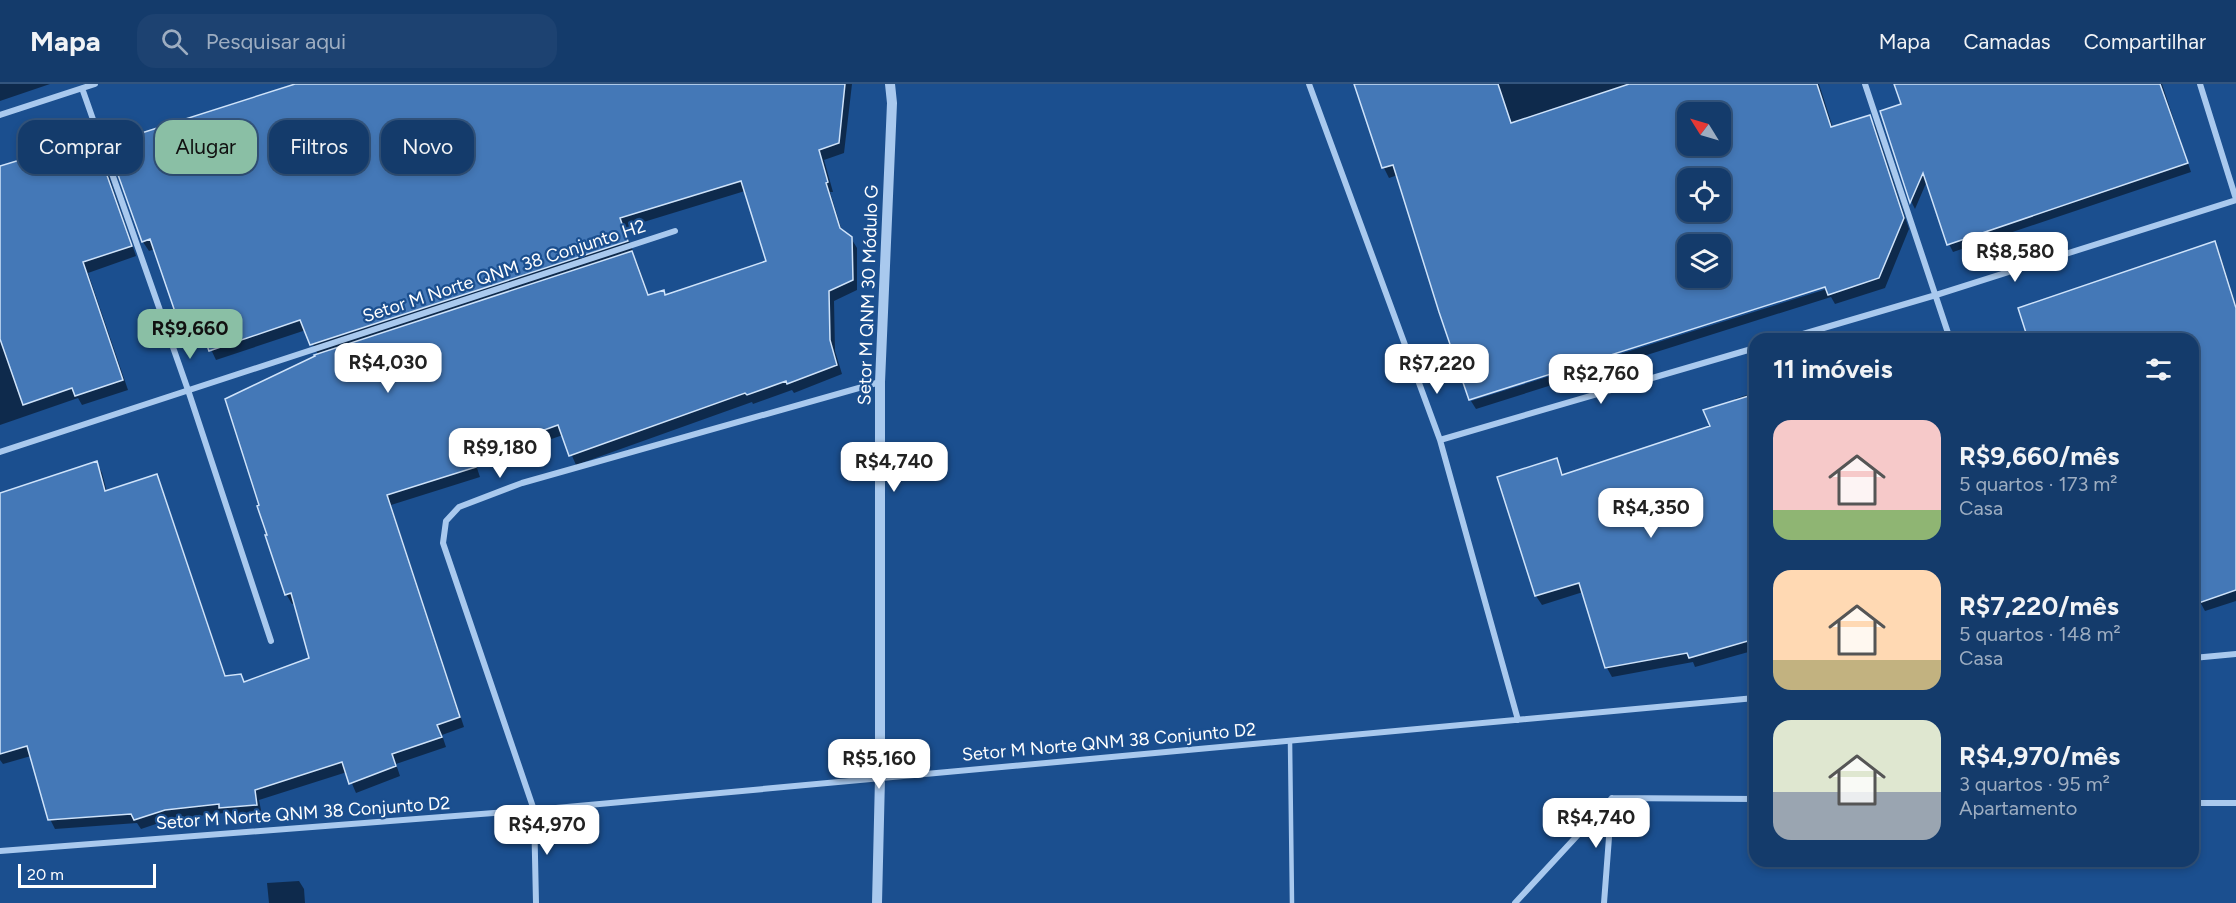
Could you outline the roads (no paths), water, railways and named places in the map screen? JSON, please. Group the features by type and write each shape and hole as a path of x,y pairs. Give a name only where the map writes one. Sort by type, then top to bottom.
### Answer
{"street":[{"path":"0,115 94,84"},
{"name":"Setor M QNM 30 Módulo G","path":"877,903 880,778 880,382 892,103 890,84"},
{"path":"1309,84 1440,440 1518,720"},
{"path":"1865,84 1948,333"},
{"path":"1806,333 1936,295 2236,200 2200,84"},
{"path":"82,88 188,390 271,641"},
{"name":"Setor M Norte QNM 38 Conjunto H2","path":"0,452 675,231"},
{"path":"1440,440 1749,350"},
{"path":"536,903 534,810 443,543 446,521 459,507 522,483 880,382"},
{"path":"2199,657 2236,654"},
{"name":"Setor M Norte QNM 38 Conjunto D2","path":"0,851 534,810 1749,699"},
{"path":"1604,903 1612,798"},
{"path":"1515,903 1612,798 1749,799"},
{"path":"2199,803 2236,803"}],"lane":[{"path":"1290,741 1292,903"}]}
